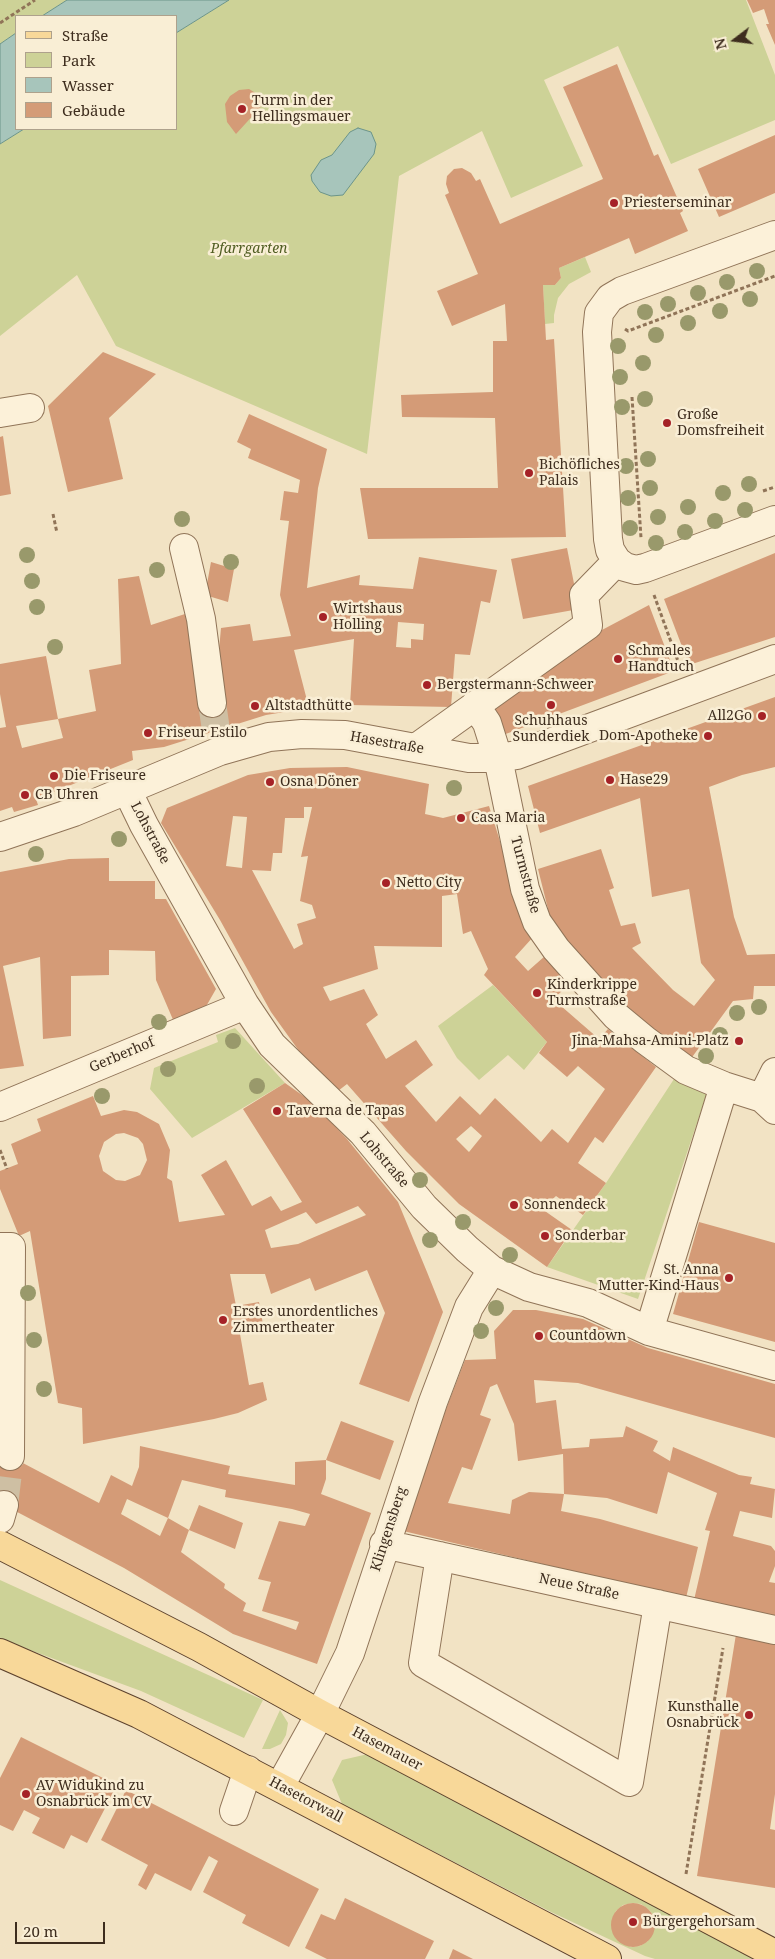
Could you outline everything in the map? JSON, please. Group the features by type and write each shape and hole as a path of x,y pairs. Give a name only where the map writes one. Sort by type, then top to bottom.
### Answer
{"main road":[{"name":"Hasemauer","path":"0,1545 199,1647 320,1714 775,1954"},
{"name":"Hasetorwall","path":"0,1653 139,1714 280,1786 607,1959"}],"street":[{"path":"775,235 622,291 610,298 599,313 597,332 608,539 610,550 617,561 625,567 636,570 645,568 775,520"},
{"path":"0,413 30,408"},
{"path":"184,548 202,619 212,703"},
{"path":"416,748 588,625 584,595 617,561"},
{"name":"Hasestraße","path":"0,837 74,812 127,790 218,740 302,734 345,736 469,758 498,758 517,755 775,659"},
{"path":"475,705 487,723 498,758"},
{"name":"Turmstraße","path":"498,758 525,889 537,922 556,949 616,1016 686,1070 769,1104"},
{"name":"Lohstraße","path":"127,790 144,825 245,1005 272,1045 363,1133 424,1207 468,1250 492,1270 530,1287 588,1303 649,1331 775,1366"},
{"name":"Gerberhof","path":"0,1107 245,1005"},
{"path":"769,1104 775,1072"},
{"path":"649,1331 724,1086"},
{"path":"0,1247 11,1247 10,1456"},
{"name":"Klingensberg","path":"280,1786 320,1714 350,1653 419,1440 469,1306 492,1270"},
{"name":"Neue Straße","path":"384,1544 775,1630"},
{"path":"440,1556 423,1663 629,1782 658,1604"},
{"path":"234,1810 248,1770"}],"path":[{"path":"0,23 35,0"},
{"path":"628,331 775,276"},
{"path":"599,313 628,331"},
{"path":"628,331 629,340"},
{"path":"632,387 645,568 688,691"},
{"path":"53,514 57,533"},
{"path":"0,1150 7,1169"},
{"path":"686,1874 727,1619"}],"green space":[{"path":"0,0 67,0 44,15 15,15 15,34 0,44"},
{"name":"Pfarrgarten","path":"229,0 746,0 775,75 775,120 671,164 618,46 544,80 583,166 511,198 482,131 399,176 367,454 116,346 77,275 0,336 0,144 22,130 178,130 178,32"},
{"path":"585,257 591,272 569,284 558,298 554,323 545,324 543,285 555,285 561,278 559,268"},
{"path":"493,985 547,1042 524,1070 508,1055 479,1080 457,1058 438,1026"},
{"path":"235,1028 285,1083 192,1138 150,1089 154,1068 218,1042 216,1035"},
{"path":"674,1079 707,1093 638,1299 547,1267 606,1183"},
{"path":"0,1580 263,1700 244,1738 141,1691 0,1639"},
{"path":"280,1710 288,1723 286,1735 281,1744 270,1749 262,1749"},
{"path":"368,1754 760,1959 655,1959 551,1912 342,1804 332,1780 342,1760","holes":["641,1904 654,1916 655,1925 648,1941 640,1946 631,1947 615,1937 612,1929 612,1920 616,1911 623,1905"]}],"water":[{"path":"67,0 229,0 178,32 178,15 44,15"},
{"path":"15,34 15,130 22,130 0,144 0,44"},
{"path":"358,128 371,132 376,144 374,154 343,195 331,196 320,192 312,181 311,175 321,160 332,155 350,132"}],"building":[{"path":"747,0 775,0 775,45 766,24 769,24 764,9 753,13"},
{"path":"617,64 654,156 658,154 683,211 680,213 688,231 635,254 629,238 559,268 561,278 555,285 543,285 546,340 554,339 566,537 368,539 360,488 498,488 495,418 402,417 401,395 493,392 493,341 507,341 505,304 452,326 437,291 478,274 445,195 449,193 446,184 447,176 454,169 462,168 471,173 476,181 480,179 500,224 603,179 563,87"},
{"name":"Turm in der Hellingsmauer","path":"249,89 267,100 236,134 227,122 225,104 230,96 239,90"},
{"path":"775,135 775,193 719,217 698,169"},
{"path":"103,352 156,374 109,418 123,479 68,492 48,406"},
{"path":"249,414 327,449 318,488 307,588 360,575 359,585 413,589 419,557 497,570 490,603 481,601 470,655 455,654 451,707 350,705 354,639 294,650 309,708 266,715 164,747 132,751 133,760 36,799 38,805 14,812 12,807 0,811 0,728 6,727 0,694 0,664 46,656 58,719 96,711 89,670 121,664 118,579 139,576 151,625 185,614 219,650 221,628 250,624 253,641 291,636 280,595 289,521 280,520 284,491 298,493 300,480 248,458 251,449 237,442","holes":["398,622 424,624 423,640 411,639 411,648 396,647","58,719 63,738 22,748 16,726"]},
{"path":"3,436 11,494 0,496 0,437"},
{"path":"567,548 579,609 523,619 511,559"},
{"path":"775,553 775,637 689,665 664,599"},
{"path":"211,562 234,569 228,602 205,595"},
{"path":"649,605 674,671 503,735 486,708 585,639"},
{"path":"775,697 775,767 742,775 709,787 734,917 747,955 775,954 775,986 754,986 753,999 733,1001 690,1060 637,1020 568,944 546,910 548,909 538,869 601,849 614,888 609,890 621,926 635,923 641,943 632,948 673,990 694,1006 715,980 701,963 689,889 652,897 640,798 540,833 528,786"},
{"path":"347,767 429,784 425,814 443,818 489,806 523,915 534,936 515,957 528,971 545,956 571,983 553,999 599,1039 608,1029 656,1067 603,1143 595,1137 578,1163 606,1183 583,1215 556,1196 542,1209 572,1230 547,1267 459,1204 406,1151 347,1084 338,1091 307,1062 271,1012 220,920 161,823 167,808 248,775 290,768","holes":["304,807 312,807 301,857 308,856 300,901 312,905 316,918 297,924 303,944 294,949 252,870 271,871 273,853 282,853 285,818 304,818","233,816 247,817 242,868 226,866","457,894 463,934 471,931 488,969 484,975 547,1042 539,1053 567,1077 578,1066 605,1089 568,1143 552,1129 541,1142 495,1098 480,1115 460,1096 436,1122 405,1086 433,1065 416,1040 386,1059 366,1024 378,1015 364,989 330,1001 323,987 378,969 374,946 442,947 442,896","471,1126 482,1136 469,1152 456,1139"]},
{"path":"109,858 109,881 155,881 155,899 166,899 216,989 204,1010 174,1022 156,980 155,951 109,950 109,975 71,976 71,1036 43,1039 40,957 3,966 24,1066 0,1069 0,872 69,859"},
{"path":"285,1083 312,1102 347,1139 398,1202 443,1312 409,1402 359,1384 385,1313 367,1270 315,1291 310,1278 271,1294 265,1274 230,1274 236,1306 259,1302 264,1330 240,1334 249,1385 263,1382 267,1400 238,1413 214,1419 83,1444 82,1408 58,1403 30,1231 19,1236 0,1189 0,1171 18,1164 11,1144 41,1131 37,1119 93,1096 101,1116 124,1110 137,1112 159,1124 170,1150 167,1178 172,1181 179,1222 225,1215 201,1175 226,1160 252,1206 271,1196 281,1211 302,1202 243,1109","holes":["124,1133 138,1138 143,1144 147,1160 140,1175 125,1181 116,1180 103,1171 99,1156 104,1142 116,1134","358,1206 366,1215 298,1244 271,1248 265,1230 306,1212 316,1224"]},
{"name":"St. Anna Mutter-Kind-Haus","path":"699,1222 775,1243 775,1342 673,1314"},
{"path":"513,1310 536,1310 583,1319 648,1348 775,1384 775,1438 578,1383 534,1380 536,1403 556,1400 562,1449 589,1447 590,1439 623,1437 626,1426 658,1441 653,1451 670,1461 673,1447 739,1475 752,1477 750,1484 775,1489 772,1518 740,1511 733,1536 771,1546 775,1551 775,1566 769,1582 775,1583 775,1618 694,1600 710,1531 705,1530 717,1493 668,1472 657,1514 607,1498 564,1494 561,1511 600,1519 698,1547 686,1598 399,1530 465,1360 496,1359 494,1331","holes":["497,1384 514,1424 518,1461 563,1454 564,1494 529,1492 512,1500 510,1514 448,1503 462,1467 472,1470 491,1419 480,1415 490,1387"]},
{"path":"341,1421 394,1441 380,1480 326,1460"},
{"path":"140,1446 230,1466 228,1474 295,1485 295,1462 326,1460 326,1479 321,1494 371,1513 317,1664 233,1634 124,1568 0,1503 0,1451 99,1503 111,1475 132,1486 139,1467","holes":["182,1480 226,1490 225,1497 310,1514 305,1526 279,1521 258,1579 271,1582 262,1611 299,1622 296,1630 243,1611 246,1603 224,1588 225,1584 181,1552 189,1530 168,1518","127,1499 168,1518 160,1536 121,1514"]},
{"path":"199,1505 243,1523 235,1549 189,1530"},
{"name":"Kunsthalle Osnabrück","path":"737,1628 775,1636 775,1794 770,1829 775,1830 775,1888 697,1876"},
{"path":"21,1737 117,1785 87,1843 71,1835 64,1849 32,1833 40,1818 24,1810 13,1831 0,1825 0,1778"},
{"path":"126,1790 319,1889 289,1947 242,1923 246,1915 203,1892 218,1861 209,1856 191,1891 155,1873 146,1890 138,1885 148,1865 101,1840"},
{"path":"345,1898 434,1941 425,1959 327,1959 305,1948 321,1914 335,1920"},
{"name":"Bürgergehorsam","path":"633,1903 645,1907 651,1913 655,1925 651,1937 645,1943 633,1947 621,1943 615,1937 611,1925 615,1913 621,1907"},
{"path":"453,1949 473,1959 449,1959"}],"tunnel":[{"path":"212,703 216,730"},
{"path":"4,1505 10,1456"}],"place":[{"name":"Turm in der Hellingsmauer","path":"242,109"},
{"name":"Priesterseminar","path":"614,203"},
{"name":"Große Domsfreiheit","path":"667,423"},
{"name":"Bichöfliches Palais","path":"529,473"},
{"name":"Wirtshaus Holling","path":"323,617"},
{"name":"Schmales Handtuch","path":"618,659"},
{"name":"Bergstermann-Schweer","path":"427,685"},
{"name":"Schuhhaus Sunderdiek","path":"551,705"},
{"name":"Altstadthütte","path":"255,706"},
{"name":"All2Go","path":"762,716"},
{"name":"Friseur Estilo","path":"148,733"},
{"name":"Dom-Apotheke","path":"708,736"},
{"name":"Die Friseure","path":"54,776"},
{"name":"Hase29","path":"610,780"},
{"name":"Osna Döner","path":"270,782"},
{"name":"CB Uhren","path":"25,795"},
{"name":"Casa Maria","path":"461,818"},
{"name":"Netto City","path":"386,883"},
{"name":"Kinderkrippe Turmstraße","path":"537,993"},
{"name":"Jina-Mahsa-Amini-Platz","path":"739,1041"},
{"name":"Taverna de Tapas","path":"277,1111"},
{"name":"Sonnendeck","path":"514,1205"},
{"name":"Sonderbar","path":"545,1236"},
{"name":"St. Anna Mutter-Kind-Haus","path":"729,1278"},
{"name":"Erstes unordentliches Zimmertheater","path":"223,1320"},
{"name":"Countdown","path":"539,1336"},
{"name":"Kunsthalle Osnabrück","path":"749,1715"},
{"name":"AV Widukind zu Osnabrück im CV","path":"26,1794"},
{"name":"Bürgergehorsam","path":"633,1922"}]}
